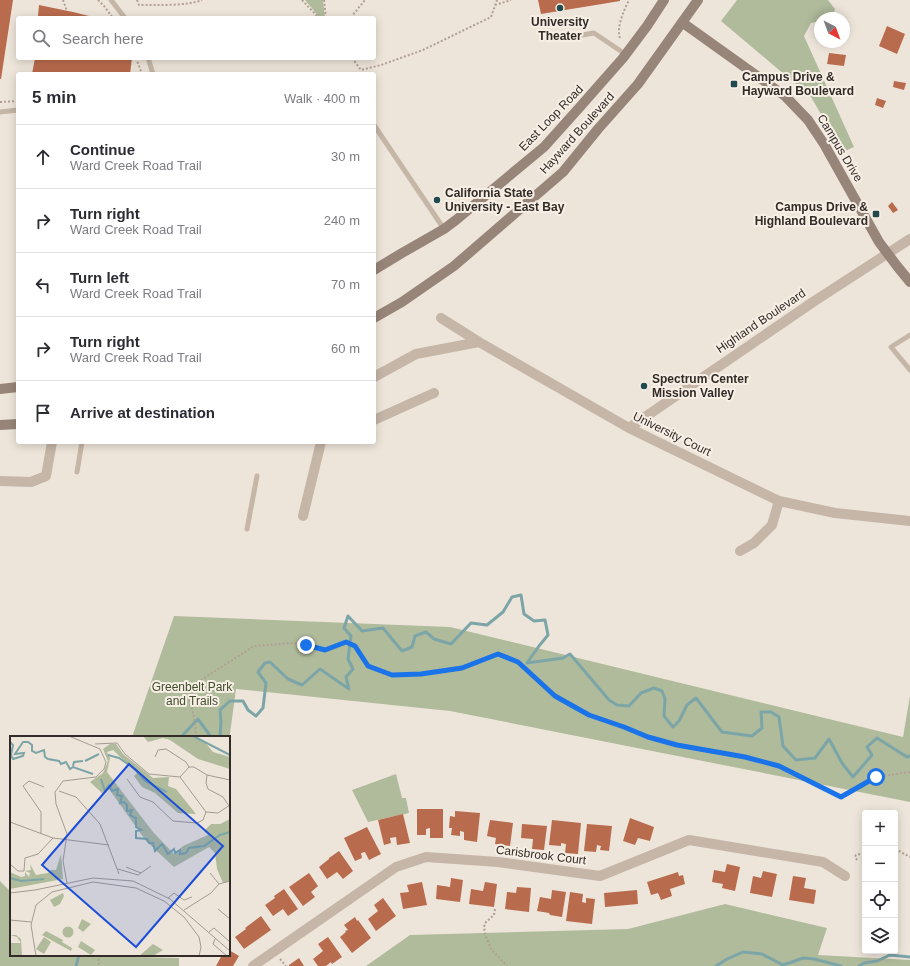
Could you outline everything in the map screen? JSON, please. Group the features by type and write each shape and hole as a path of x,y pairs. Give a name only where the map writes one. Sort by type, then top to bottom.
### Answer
{"street":[{"name":"East Loop Road","path":"376,269 444,229 544,147 625,54 647,26 664,0"},
{"name":"Hayward Boulevard","path":"376,317 402,302 454,266 563,172 638,84 698,0"},
{"name":"Campus Drive","path":"683,23 785,96 808,120 824,144 879,242 910,282"},
{"name":"Highland Boulevard","path":"629,428 813,302 910,239"},
{"name":"University Court","path":"441,318 479,342 629,428 779,501 835,514 910,521"},
{"path":"376,376 416,354 479,342"},
{"path":"0,389 16,387"},
{"path":"376,419 434,393"},
{"path":"0,425 16,424"},
{"path":"0,481 31,482 46,476 52,444"},
{"path":"303,516 321,444"},
{"path":"740,551 754,543 772,525 779,501"},
{"name":"Carisbrook Court","path":"253,966 396,867 426,857 498,862 600,876 689,840 823,862 845,876"}],"lane":[{"path":"111,0 123,16"},
{"path":"565,38 594,33 625,54"},
{"path":"149,60 152,72"},
{"path":"0,112 16,110"},
{"path":"376,128 444,229"},
{"path":"910,335 891,347 910,370"},
{"path":"77,472 82,444"},
{"path":"247,529 257,476"}],"path":[{"path":"63,0 67,11"},
{"path":"98,0 112,16"},
{"path":"137,0 139,4 160,5 196,3 202,0"},
{"path":"302,0 317,16"},
{"path":"324,0 326,16"},
{"path":"352,16 365,0"},
{"path":"354,60 361,70 423,50 491,17 497,0"},
{"path":"495,5 511,0"},
{"path":"620,38 618,36 619,28 628,0"},
{"path":"137,60 141,72"},
{"path":"0,102 16,101"},
{"path":"196,736 196,724 188,697 184,690 254,646 293,643 325,650 346,642 355,646 368,666 392,675 421,674 462,668 498,654 518,662 555,696 589,715 677,745 745,757 779,766 841,797 876,777 910,772"},
{"path":"898,851 910,857"},
{"path":"857,860 855,857 856,855 862,854"},
{"path":"495,909 494,915 485,923 485,934 491,949 507,966"},
{"path":"98,956 99,966"},
{"path":"280,958 286,966"}],"green space":[{"path":"305,0 323,0 325,16 318,16"},
{"path":"737,0 828,0 835,9 834,12 814,12 814,22 811,23 804,36 854,147 843,152 811,97 721,21"},
{"name":"Greenbelt Park and Trails","path":"174,616 450,627 903,737 910,696 910,802 450,711 236,689 230,736 132,736"},
{"path":"396,774 402,798 406,798 409,813 368,822 352,790"},
{"path":"0,881 10,891 10,956 140,956 179,958 179,966 0,966"},
{"path":"725,904 827,928 818,955 910,960 910,966 366,966 410,935 628,929"}],"building":[{"path":"0,0 13,0 1,79 0,79"},
{"name":"University Theater","path":"538,0 620,0 620,1 541,14"},
{"path":"39,5 89,16 38,16"},
{"path":"887,26 905,34 897,54 879,46"},
{"path":"829,53 846,55 844,66 827,64"},
{"path":"35,60 132,60 130,72 32,72"},
{"path":"894,81 906,83 904,90 893,87"},
{"path":"877,98 886,101 883,108 875,105"},
{"path":"892,202 898,210 893,213 888,206"},
{"path":"417,809 443,809 443,838 430,838 430,828 426,829 426,835 417,835"},
{"path":"455,811 480,813 477,842 464,840 464,832 460,831 460,836 451,835 452,828 449,828 450,816 455,817"},
{"path":"403,814 410,843 397,845 396,837 390,838 391,843 384,845 378,820"},
{"path":"630,818 654,827 650,841 638,838 635,845 623,841"},
{"path":"490,820 513,823 510,846 495,844 496,838 487,836"},
{"path":"552,820 581,823 578,854 565,853 566,844 561,843 561,846 549,845"},
{"path":"522,824 547,826 544,850 532,849 533,839 521,838"},
{"path":"587,824 612,826 609,851 600,850 601,846 597,845 596,852 584,851"},
{"path":"367,827 381,854 369,860 365,852 361,853 362,858 355,861 344,838"},
{"path":"339,851 353,871 343,879 337,872 327,879 319,867"},
{"path":"727,864 740,867 735,891 722,888 723,884 712,882 714,870 725,872"},
{"path":"763,871 777,874 772,897 750,893 753,876 761,878"},
{"path":"678,872 679,876 683,875 685,884 670,889 672,896 661,900 658,893 651,895 647,882"},
{"path":"309,873 318,886 311,892 315,897 303,906 289,887"},
{"path":"793,876 806,878 804,888 816,890 814,904 789,900"},
{"path":"451,878 463,880 460,902 436,899 437,885 450,887"},
{"path":"422,882 427,905 403,909 400,893 409,892 407,885"},
{"path":"485,882 497,884 494,907 469,904 471,889 483,891"},
{"path":"517,887 531,888 529,912 505,909 507,892 516,893"},
{"path":"284,889 298,909 288,916 283,909 273,916 265,905"},
{"path":"552,890 566,892 562,917 537,911 540,897 551,899"},
{"path":"637,890 638,904 605,907 604,893"},
{"path":"570,892 583,894 582,902 586,903 586,898 595,899 592,924 566,921"},
{"path":"383,898 396,916 376,931 368,919 378,911 374,905"},
{"path":"261,916 271,930 244,949 235,937"},
{"path":"355,917 371,938 352,953 340,937 346,932 345,931 348,930 344,925"},
{"path":"328,937 342,957 332,964 331,962 326,966 318,966 313,959 323,951 318,944"},
{"path":"230,951 239,956 233,966 216,966 221,956 230,956"},
{"path":"299,958 304,966 289,966 289,965"}],"waterway":[{"path":"220,736 220,710 230,701 243,701 248,710 256,716 263,708 266,683 258,672 265,663 270,662 288,679 302,685 320,669 349,689 346,677 353,669 348,659 351,636 344,628 348,616 362,631 383,628 402,651 412,647 415,636 426,632 434,639 451,644 471,623 487,625 503,612 512,597 521,595 524,614 534,621 545,620 548,635 527,663 563,658 570,654 609,700 617,705 629,706 641,693 654,688 662,691 665,699 664,716 673,727 679,721 687,705 696,698 722,732 752,736 762,728 761,712 771,712 779,717 783,746 796,760 815,758 829,739 842,763 853,777 872,755 867,747 877,738 907,757 910,756"},
{"path":"182,736 198,719 210,736"},
{"path":"716,966 743,952 762,954 783,965 803,958 814,959 841,966"},
{"path":"859,966 864,963 877,961 890,955 910,957"},
{"path":"76,966 79,956"}],"place":[{"name":"University Theater","path":"560,8"},
{"name":"Campus Drive & Hayward Boulevard","path":"734,84"},
{"name":"California State University - East Bay","path":"437,200"},
{"name":"Campus Drive & Highland Boulevard","path":"876,214"},
{"name":"Spectrum Center Mission Valley","path":"644,386"}],"route":[{"path":"306,645 325,650 346,642 355,646 368,666 392,675 421,674 462,668 498,654 518,662 555,696 589,715 648,737 677,745 745,757 779,766 841,797 876,777"}]}
